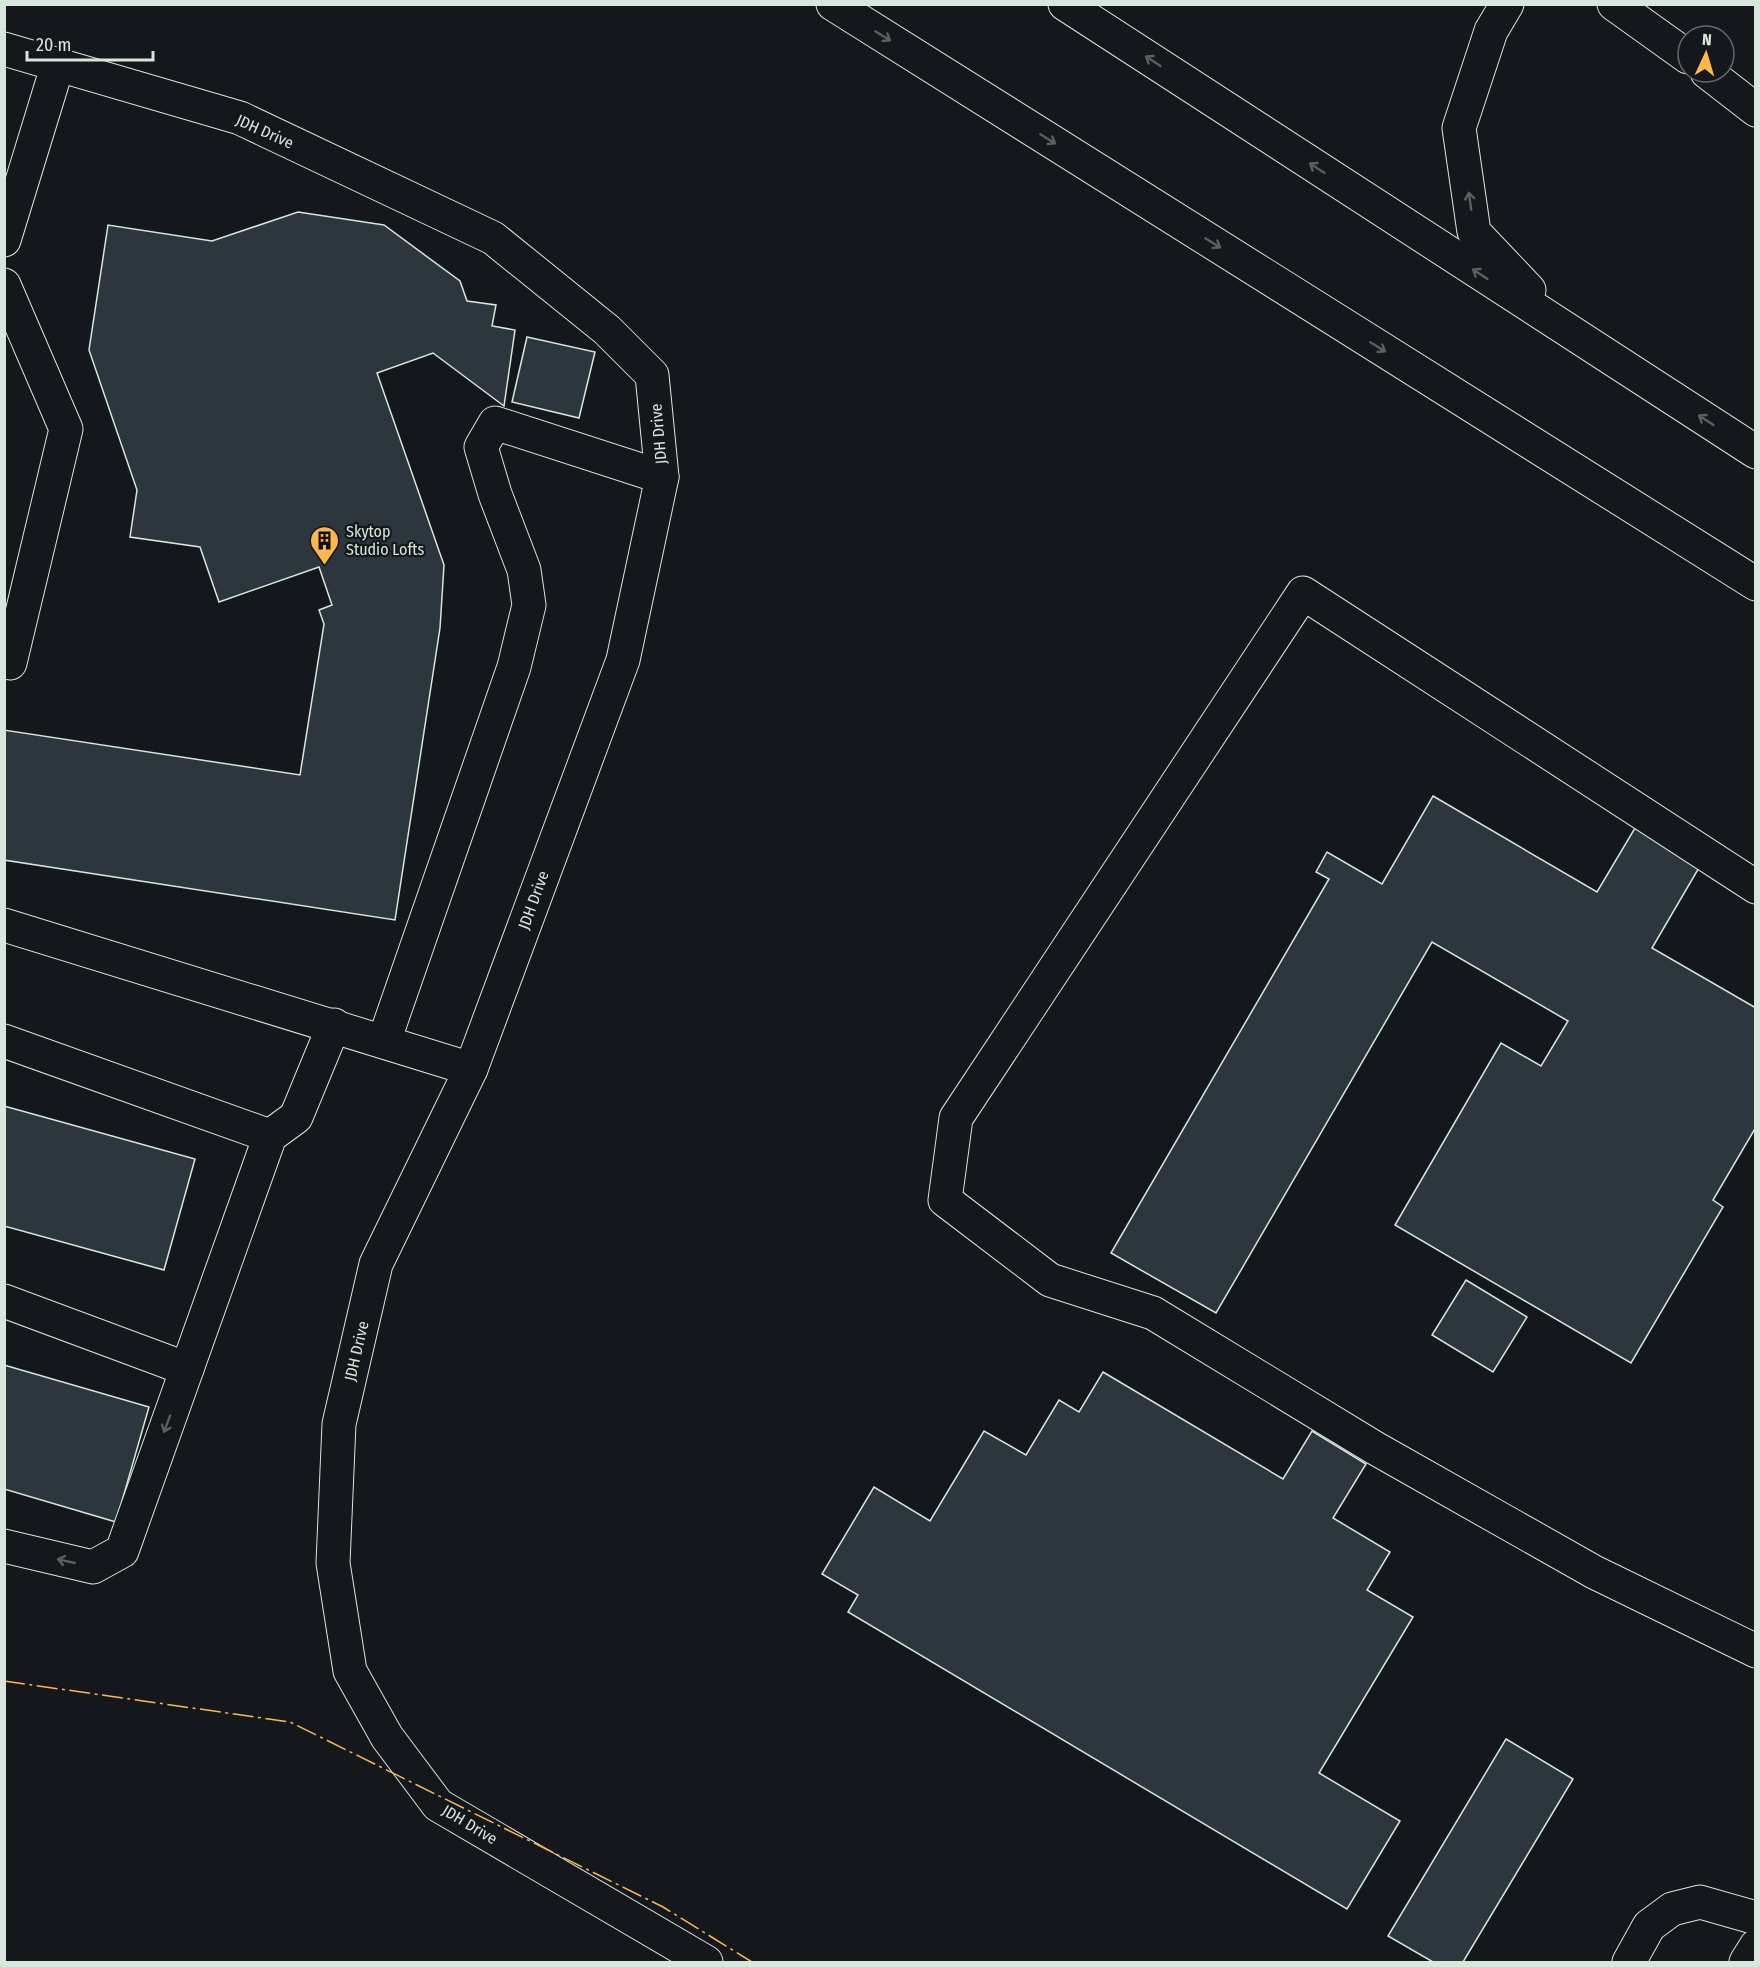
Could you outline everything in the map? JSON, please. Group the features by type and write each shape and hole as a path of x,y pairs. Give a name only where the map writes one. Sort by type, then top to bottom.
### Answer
{"main road":[{"path":"833,4 1755,584"},
{"path":"1065,4 1755,452"},
{"path":"1507,4 1491,31 1459,128 1474,232 1565,328"},
{"path":"1617,5 1676,48"},
{"name":"JDH Drive","path":"4,49 240,118 493,238 607,330 652,375 662,477 623,660 471,1069 376,1264 339,1424 333,1563 350,1671 387,1737 438,1805 706,1962"},
{"path":"4,240 58,64"},
{"path":"1722,84 1755,110"},
{"path":"4,285 66,429 10,663 4,661"},
{"path":"384,1041 514,667 529,605 524,570 495,494 481,447 495,423 662,477"},
{"path":"1755,887 1303,593 956,1118 945,1200 1050,1280 1153,1313 1376,1448 1594,1572 1755,1651"},
{"path":"4,924 471,1069"},
{"path":"4,1546 93,1567 122,1551 270,1136 296,1117 334,1025"},
{"path":"4,1041 270,1136"},
{"path":"4,1301 187,1369"},
{"path":"1629,1962 1649,1926 1672,1909 1700,1902 1755,1918"},
{"path":"1746,1962 1755,1946"}],"building":[{"name":"Skytop Studio Lofts","path":"298,212 384,225 460,281 467,301 496,305 492,326 515,330 504,406 433,353 377,373 444,565 440,628 395,920 4,860 4,730 300,775 324,624 319,610 332,605 319,567 219,602 200,547 130,537 137,490 89,350 108,225 212,241"},
{"path":"527,337 595,352 579,418 512,402"},
{"path":"1433,796 1597,892 1635,828 1700,866 1652,948 1756,1008 1756,1127 1713,1200 1723,1207 1631,1363 1395,1225 1501,1043 1541,1066 1568,1021 1432,942 1216,1313 1111,1253 1329,879 1316,872 1327,852 1382,884"},
{"path":"4,1106 195,1159 164,1270 4,1226"},
{"path":"1466,1280 1527,1317 1493,1372 1432,1335"},
{"path":"4,1365 149,1407 116,1522 4,1489"},
{"path":"1103,1372 1283,1479 1312,1431 1366,1464 1333,1518 1390,1552 1367,1590 1413,1617 1319,1773 1400,1821 1347,1909 848,1612 858,1595 822,1574 874,1487 930,1521 984,1431 1026,1455 1059,1400 1079,1412"},
{"path":"1506,1739 1573,1779 1463,1962 1433,1962 1388,1936"}],"power":[{"path":"4,1681 290,1722 663,1907 752,1962"}],"place":[{"name":"Skytop Studio Lofts","path":"325,566"}]}
